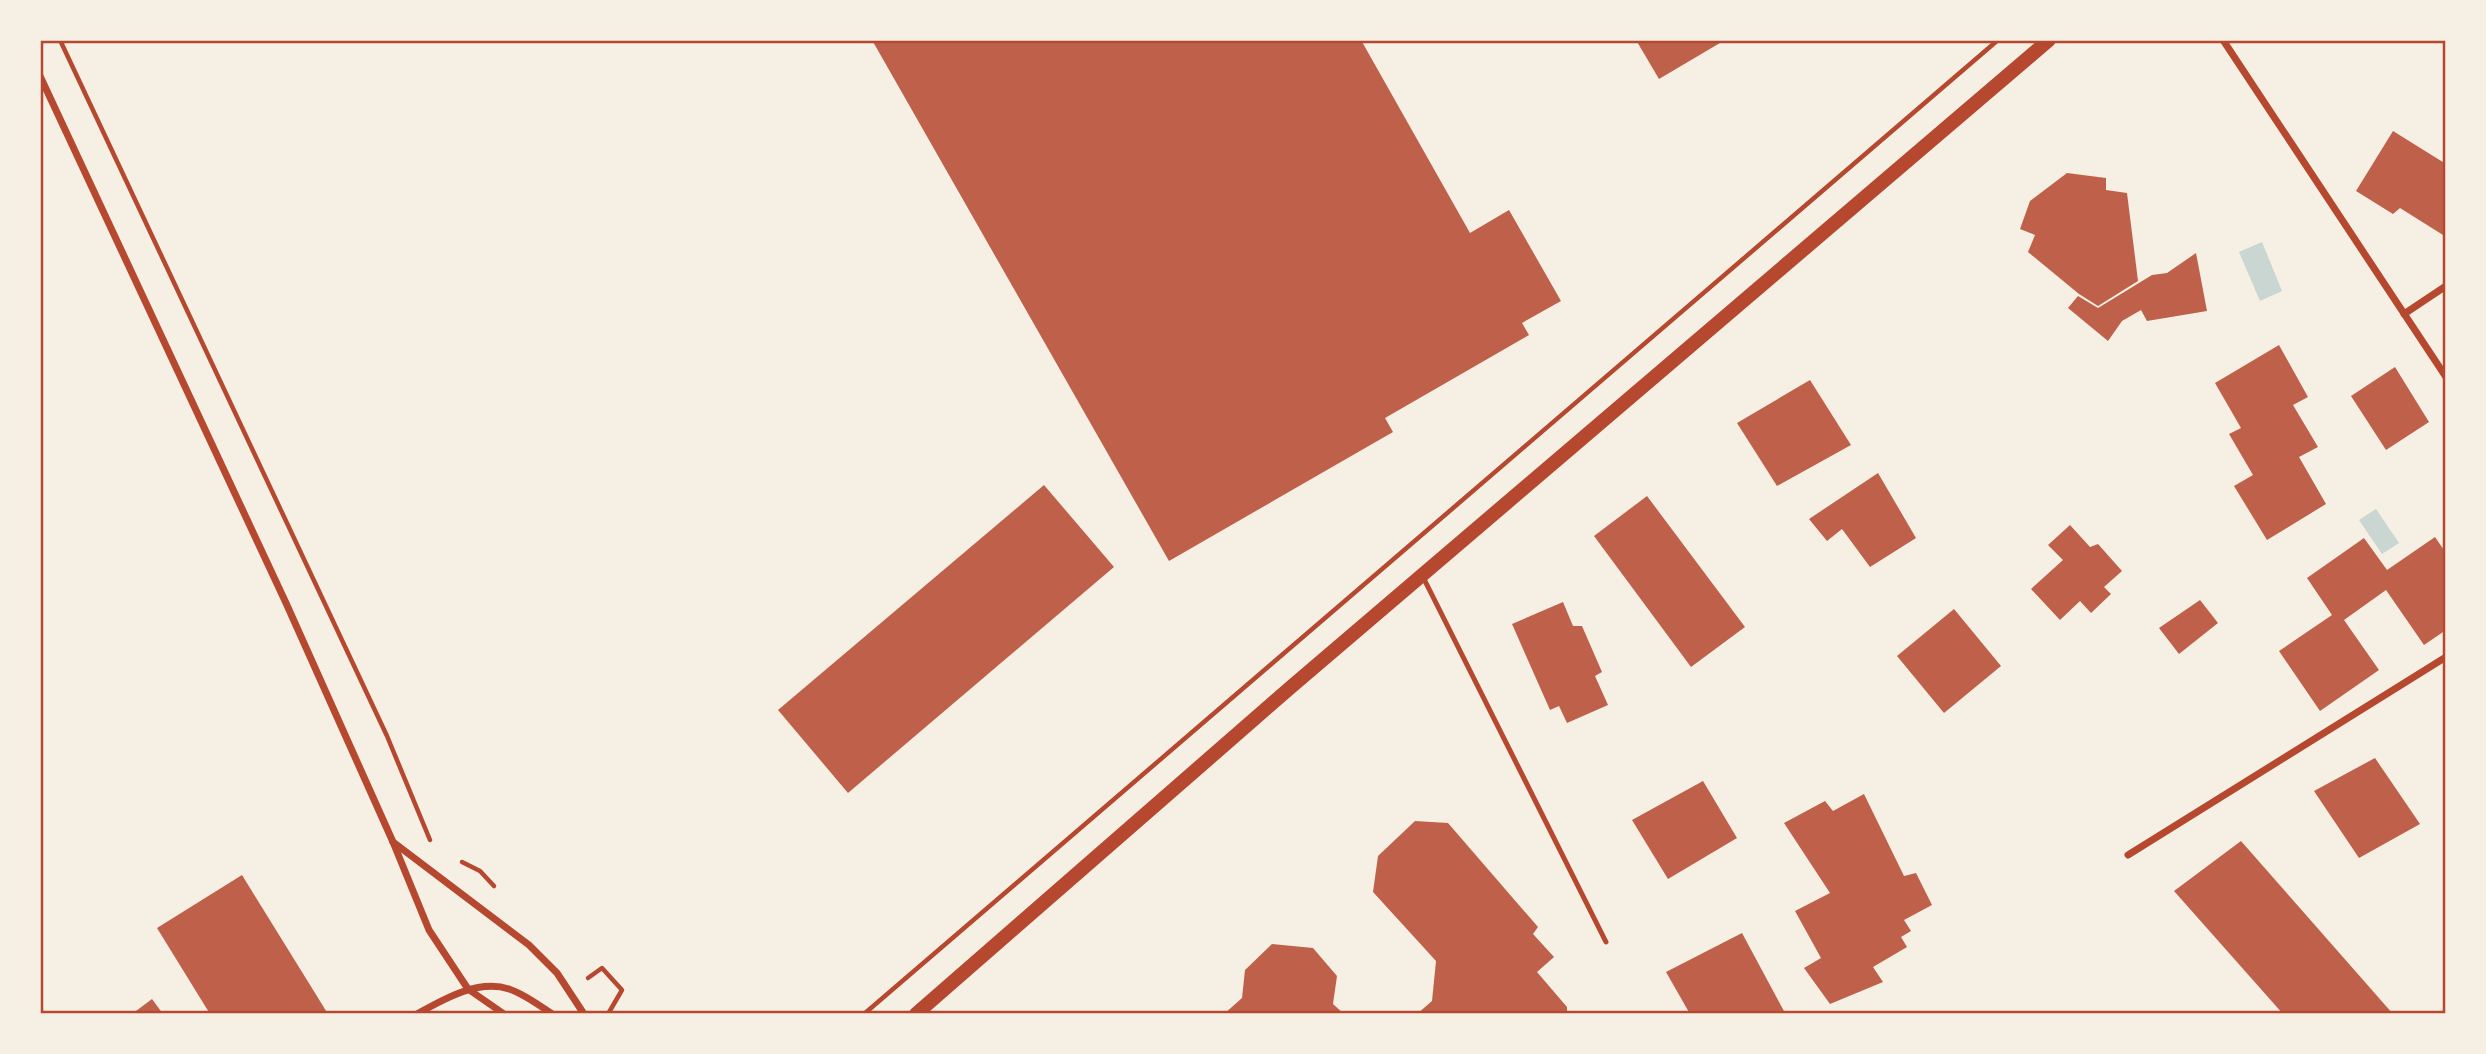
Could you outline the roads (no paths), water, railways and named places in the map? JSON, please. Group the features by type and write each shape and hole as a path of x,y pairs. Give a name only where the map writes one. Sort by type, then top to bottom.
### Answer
{"main road":[{"path":"916,1014 1422,575 2049,40"}],"street":[{"path":"2223,40 2446,377"},
{"path":"40,76 286,603 393,842 429,930 468,989 504,1014"},
{"path":"2404,314 2446,286"},
{"path":"2128,855 2446,657"},
{"path":"393,842 529,945 558,973 584,1014"},
{"path":"417,1014 468,989 509,989 552,1014"}],"lane":[{"path":"1422,575 1606,942"}]}
